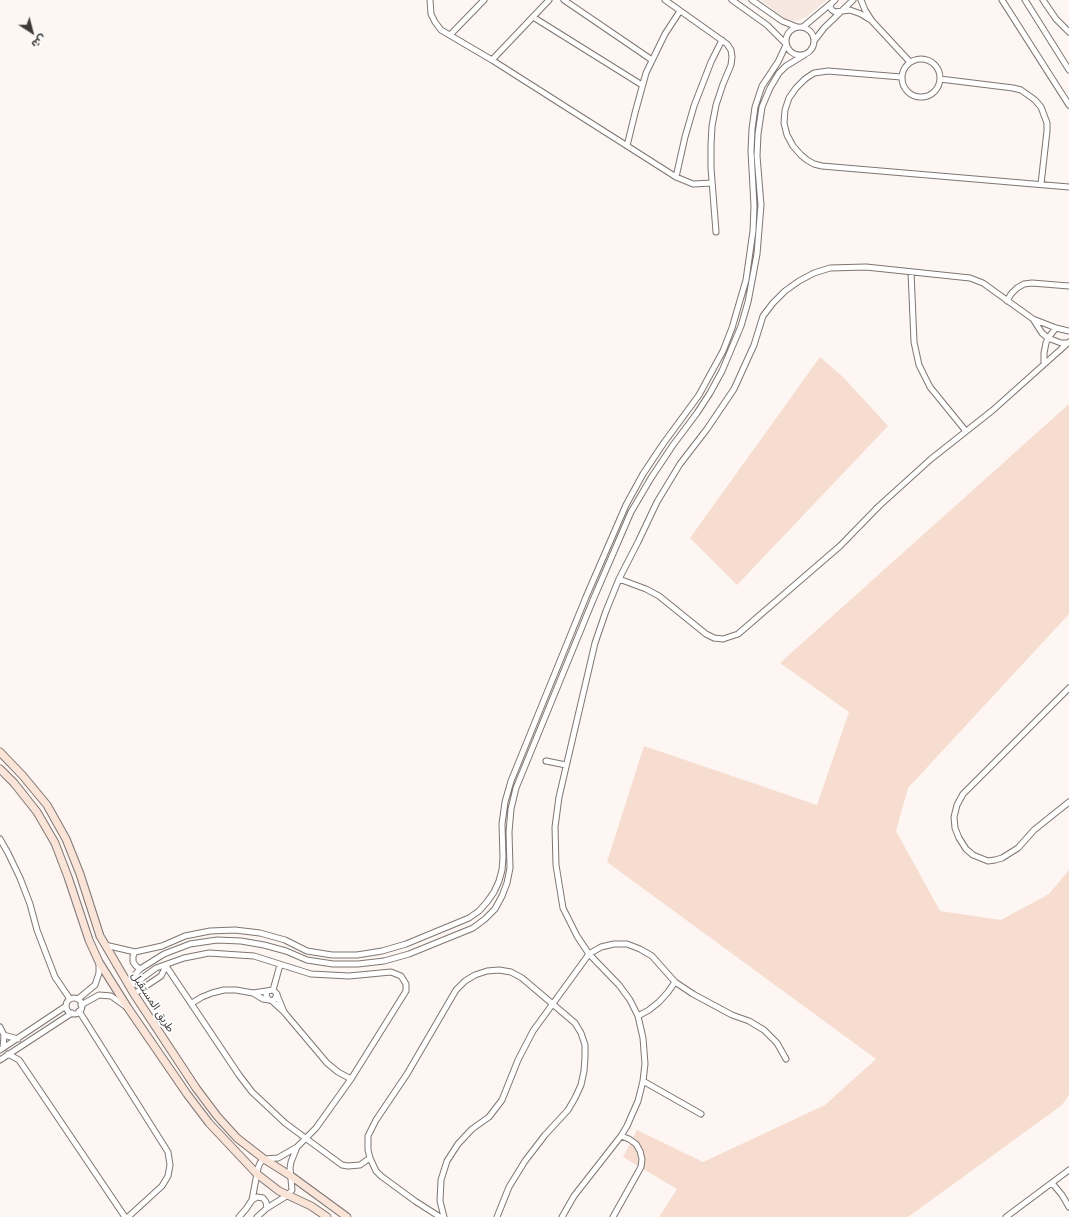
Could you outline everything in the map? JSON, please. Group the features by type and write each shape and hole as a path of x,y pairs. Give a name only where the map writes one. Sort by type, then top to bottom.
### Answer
{"main road":[{"name":"طريق المستقبل","path":"0,752 23,776 47,805 66,838 104,945 134,994 196,1088 217,1116 237,1138 264,1159 291,1176 347,1217"},
{"path":"0,769 14,783 37,812 55,843 89,940 99,962 128,1008 187,1094 209,1123 267,1183 312,1206 327,1217"},
{"path":"232,1148 239,1150 248,1147"},
{"path":"308,1189 306,1197 312,1206"}],"street":[{"path":"430,0 431,14 441,30 492,60 676,178 693,184 712,183"},
{"path":"450,35 484,0"},
{"path":"492,60 549,0"},
{"path":"564,0 652,60"},
{"path":"665,0 722,40 731,50 731,65 716,105 710,144 716,232"},
{"path":"732,0 767,25 786,44 791,52 799,56 804,55"},
{"path":"129,985 140,969 164,954 190,944 217,940 241,941 264,945 286,951 308,960 333,964 358,964 384,961 409,954 473,928 495,909 507,883 510,868 508,832 516,788 593,600 631,512 651,478 707,398 722,371 732,349 748,302 758,254 761,205 757,156 758,134 762,107 770,88 779,73 786,66 809,52 813,47 814,41 813,35 809,30 782,21 752,0"},
{"path":"814,41 824,28 854,0"},
{"path":"861,0 872,21 910,62"},
{"path":"1002,0 1069,105"},
{"path":"1025,0 1069,70"},
{"path":"1043,0 1056,19 1069,32"},
{"path":"104,945 136,952 162,946 185,936 210,931 235,930 267,935 285,940 307,951 332,955 357,955 382,951 406,944 469,918 479,911 494,892 502,870 502,824 505,802 511,781 586,597 626,505 651,462 699,395 712,373 732,328 746,280 752,237 754,206 751,151 752,129 755,107 762,86 778,62 786,44 787,34 790,31 800,27 833,2"},
{"path":"833,2 830,7 835,12 850,10 872,21"},
{"path":"627,146 642,85 665,34 680,11"},
{"path":"533,17 642,85"},
{"path":"676,178 685,137 694,106 711,62 722,40"},
{"path":"920,59 932,62 940,72 939,85 932,95 920,98 914,97 909,94 902,84 901,78 904,69 910,62 920,59"},
{"path":"901,78 828,71 814,73 796,88 789,98 785,110 784,123 793,146 807,160 822,166 1069,187"},
{"path":"940,79 1013,88 1021,90 1035,100 1042,110 1047,123 1041,184"},
{"path":"562,1217 574,1196 621,1136 638,1101 643,1081 645,1064 643,1038 638,1016 630,1000 619,985 589,954 577,936 563,908 556,865 555,827 559,796 595,643 619,580 656,502 680,464 707,429 734,389 754,345 763,316 785,291 814,273 830,268 866,267 970,278 983,283 1033,319 1056,328 1069,331"},
{"path":"910,272 914,342 919,365 930,387 966,430"},
{"path":"1007,301 1011,294 1024,284 1032,283 1069,286"},
{"path":"1033,319 1042,333 1048,338 1061,343 1069,343"},
{"path":"1044,364 1044,353 1048,338 1056,328"},
{"path":"619,580 640,586 659,596 706,634 719,638 732,637 743,631 840,546 904,482 966,430 993,410 1069,343"},
{"path":"586,597 593,600"},
{"path":"1069,688 964,794 957,805 954,817 955,828 958,838 966,850 973,855 988,860 996,860 1018,848 1034,830 1069,802"},
{"path":"546,761 566,765"},
{"path":"0,839 20,878 30,904 39,936 55,977 70,999"},
{"path":"444,1217 440,1201 441,1180 447,1161 458,1144 472,1129 489,1117 502,1100 528,1039 589,954 601,948 614,944 627,944 640,948 652,956 675,982 712,1005 732,1015 749,1021 764,1030 777,1044 786,1059"},
{"path":"136,952 133,956 133,962 140,969"},
{"path":"129,985 156,968 166,966 184,958 209,953 254,956 311,974 349,976 391,972 401,976 404,979 406,991 351,1079 316,1128 297,1147 278,1158 264,1159 260,1163 252,1200 239,1217"},
{"path":"70,999 78,999 95,984 99,962"},
{"path":"280,965 267,997 284,1012 327,1063 338,1072 351,1079"},
{"path":"134,994 161,976 166,966"},
{"path":"166,966 252,1092 285,1123 342,1165 360,1165 370,1158"},
{"path":"440,1217 381,1176 372,1165 367,1142 372,1127 407,1074 456,990 475,974 499,970 511,972 525,980 575,1023 581,1033 585,1045 585,1057 581,1085 575,1098 568,1110 526,1161 509,1187 497,1217"},
{"path":"638,1016 659,1002 675,982"},
{"path":"192,1003 202,997 224,990 236,990 253,993 270,991 276,992 284,1012"},
{"path":"253,993 264,999 270,1000 275,999 277,996"},
{"path":"0,1060 72,1013 79,1011 82,1005 99,995 111,996 128,1008"},
{"path":"1,1049 66,1006 70,999"},
{"path":"78,999 82,1005"},
{"path":"66,1006 72,1013"},
{"path":"8,1054 19,1060 127,1217 162,1186 168,1176 170,1165 168,1152 79,1011"},
{"path":"0,1027 4,1035 1,1049"},
{"path":"4,1035 18,1039"},
{"path":"19,1060 20,1047"},
{"path":"643,1081 701,1114"},
{"path":"613,1217 639,1170 642,1158 640,1150 636,1144 621,1136"},
{"path":"258,1217 267,1208 288,1195 292,1190 291,1162 297,1147"},
{"path":"1006,1217 1069,1170"},
{"path":"1052,1183 1062,1195 1069,1207"},
{"path":"252,1200 257,1197 263,1198 266,1202 267,1208"}],"shaded area":[{"path":"761,0 827,0 806,17 796,21 786,20"},
{"path":"820,357 843,377 888,426 737,585 690,538"},
{"path":"1069,404 1069,614 908,788 896,831 940,911 1001,920 1049,894 1069,870 1069,1095 1062,1105 908,1217 659,1217 677,1189 623,1157 637,1130 703,1162 825,1105 876,1059 607,862 644,746 817,805 849,712 780,663"}]}
